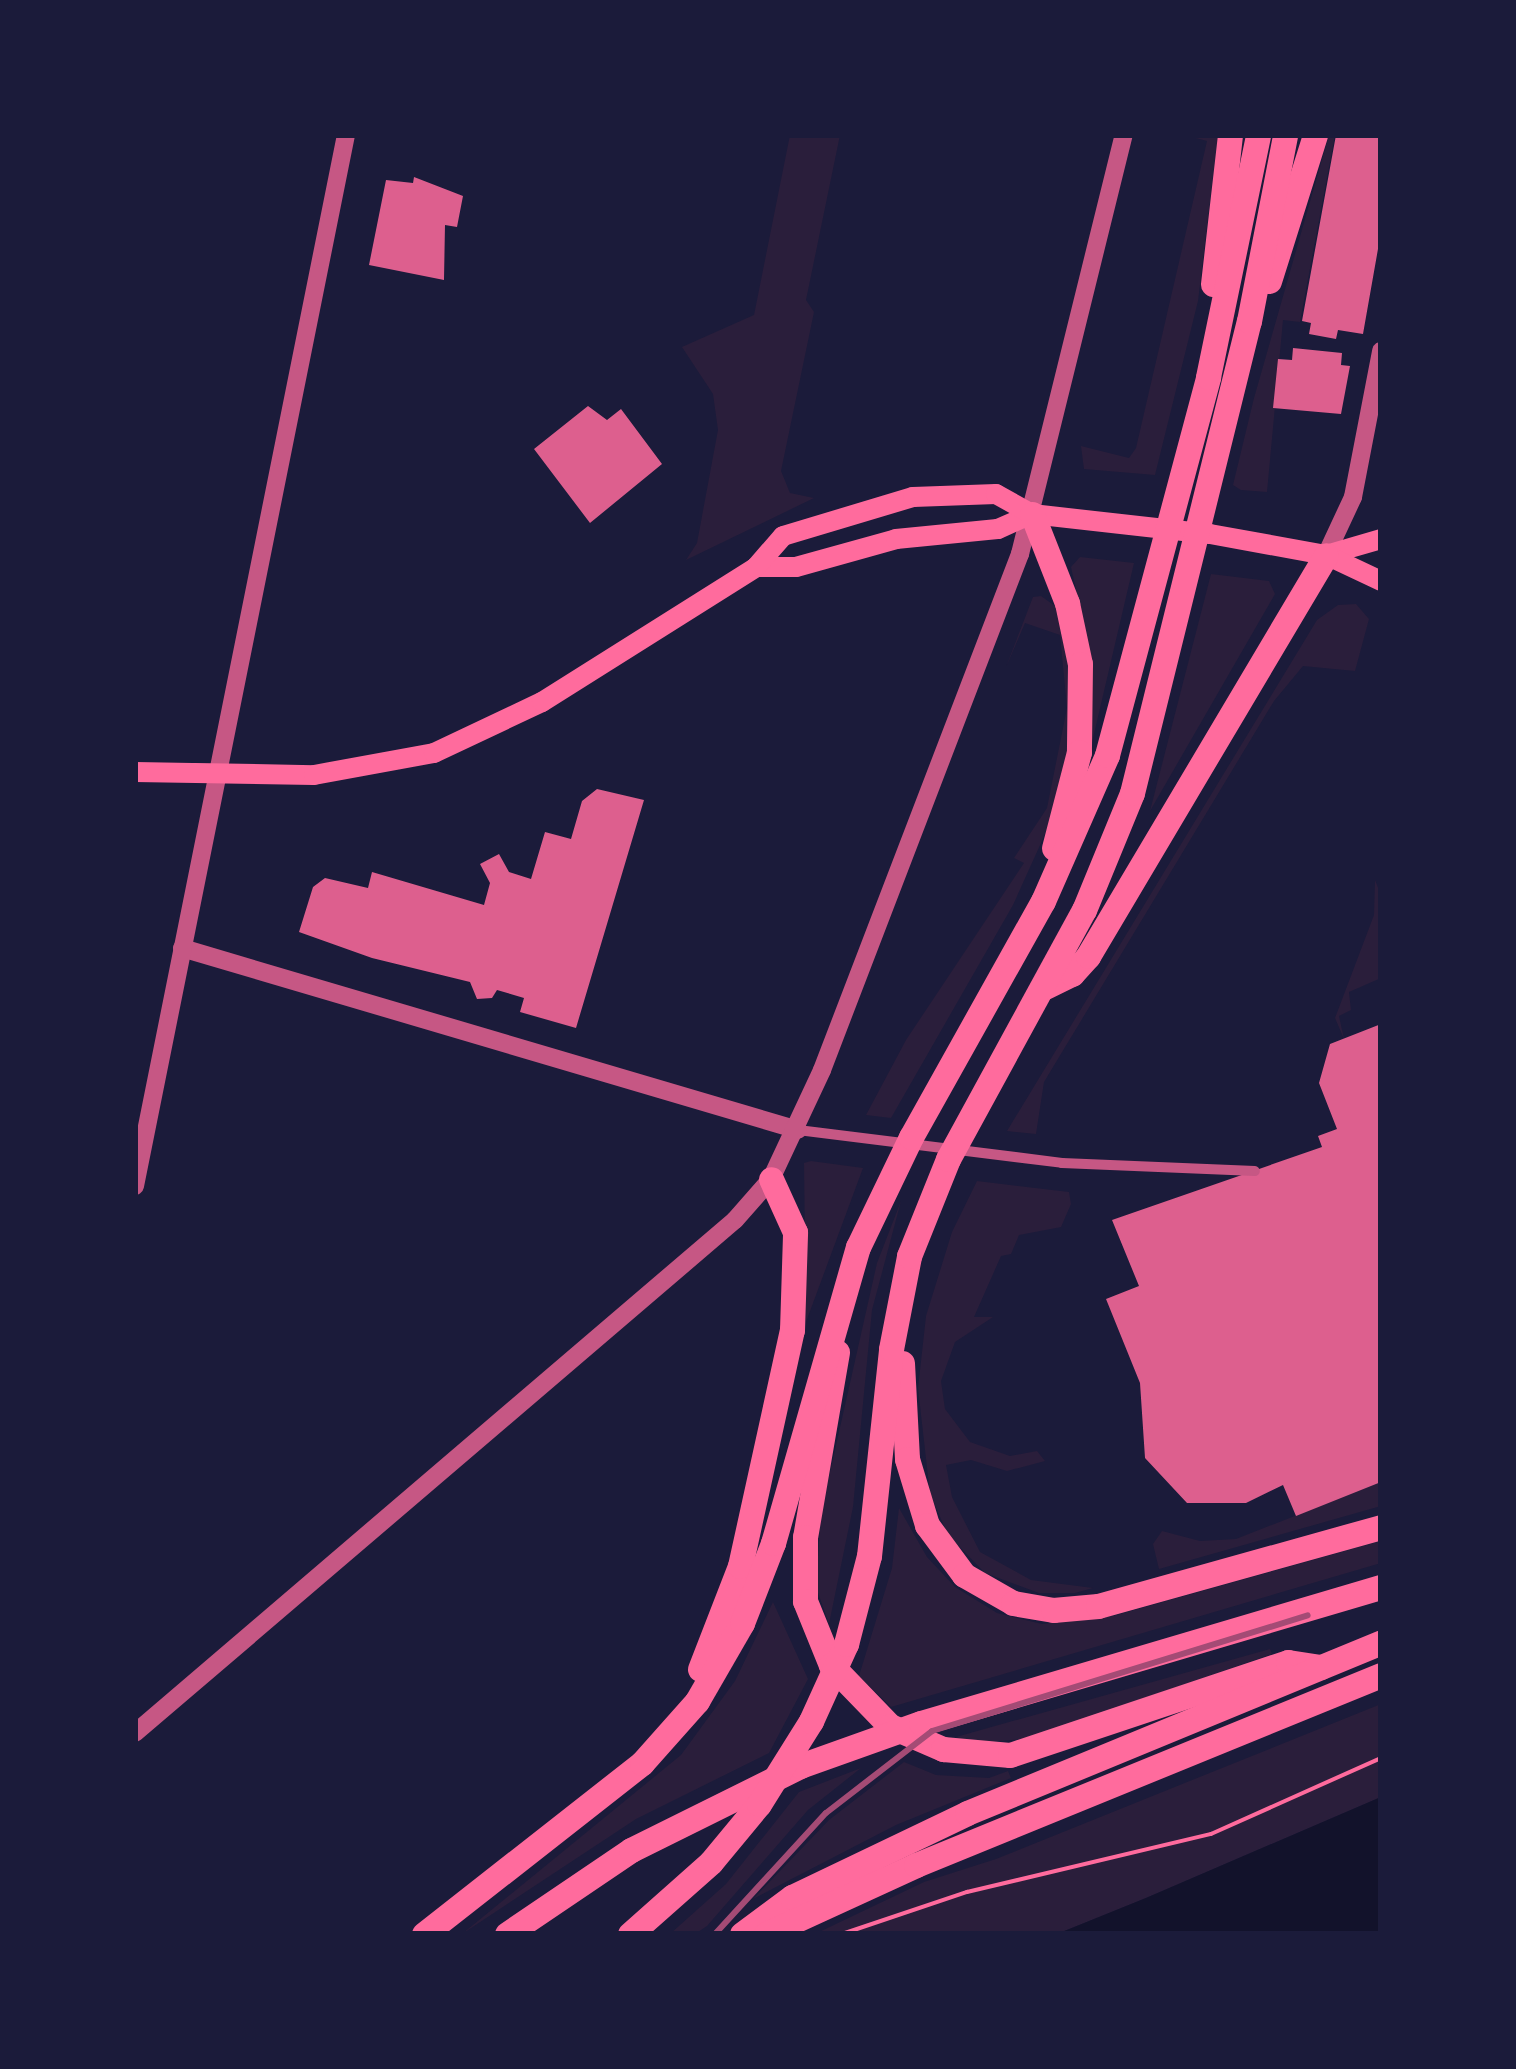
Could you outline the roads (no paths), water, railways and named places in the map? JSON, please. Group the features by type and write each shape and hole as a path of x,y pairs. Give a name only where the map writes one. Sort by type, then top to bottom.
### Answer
{"highway":[{"path":"1194,435 1195,380 1230,135"},
{"path":"424,1934 642,1763 697,1701 748,1608 777,1529 840,1292 898,1161 1036,915 1112,742 1194,435 1258,135"},
{"path":"630,1934 710,1862 759,1804 841,1658 874,1528 896,1316 930,1196 1045,987 1100,876 1141,764 1249,322 1286,135"},
{"path":"1249,322 1281,256 1316,135"},
{"path":"1032,514 1072,618 1082,706 1076,771 1036,915"},
{"path":"1045,987 1072,974 1088,956 1326,555"},
{"path":"642,1763 653,1734 702,1666 727,1608 786,1362 796,1239 792,1216 771,1178"},
{"path":"840,1292 836,1361 804,1550 811,1624 831,1665 867,1708 937,1748 971,1755 1022,1753 1282,1664 1321,1667"},
{"path":"896,1316 907,1459 922,1515 957,1568 1007,1600 1053,1610 1098,1606 1381,1526"},
{"path":"507,1934 631,1850 800,1766 920,1723 1259,1628 1381,1587"},
{"path":"742,1934 778,1905 904,1842 1381,1642"},
{"path":"766,1934 916,1865 1381,1675"}],"main road":[{"path":"135,772 355,772 466,741 542,702 756,567 792,532 902,499 980,491 1032,514 1230,537 1326,555 1381,581"},
{"path":"756,567 796,567 896,539 998,529 1032,514"},
{"path":"1326,555 1381,539"}],"street":[{"path":"135,1186 346,135"},
{"path":"135,1733 736,1220 771,1178 798,1130 1032,514 1124,135"},
{"path":"1326,555 1353,497 1381,351"},
{"path":"182,948 798,1130 1062,1164 1256,1171"}],"railway":[{"path":"715,1934 826,1813 932,1731 1308,1615"}]}
